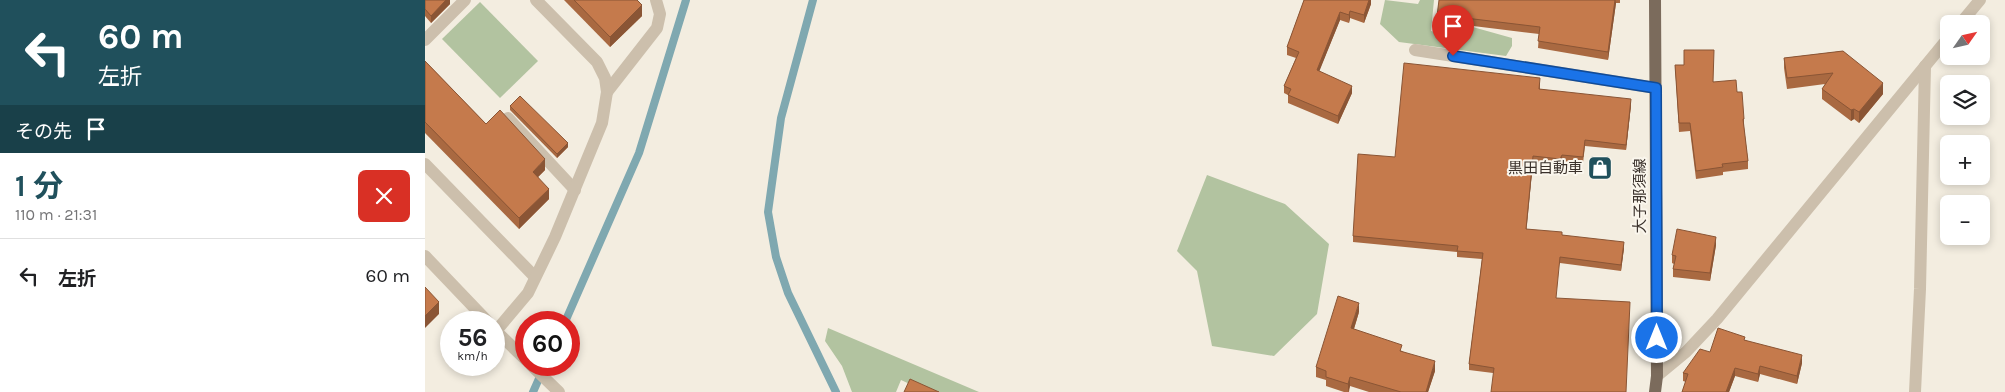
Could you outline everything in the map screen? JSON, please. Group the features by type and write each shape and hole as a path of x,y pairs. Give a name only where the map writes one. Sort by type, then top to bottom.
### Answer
{"main road":[{"name":"大子那須線","path":"1655,0 1657,376 1655,392"}],"street":[{"path":"425,40 465,0"},
{"path":"505,315 528,293 555,237 602,123 607,92 605,78 597,62 536,0"},
{"path":"607,92 657,28 660,14 656,0"},
{"path":"1968,15 1980,0"},
{"path":"1657,376 1686,352 1717,319 1940,48"},
{"path":"1415,50 1656,88"},
{"path":"1915,392 1920,289 1925,66"},
{"path":"508,118 575,190"},
{"path":"425,164 535,277"},
{"path":"425,256 477,311"},
{"path":"505,340 515,349"},
{"path":"542,376 559,392"}],"green space":[{"path":"1385,0 1418,4 1420,0 1434,0 1431,31 1460,37 1462,24 1512,38 1512,46 1506,56 1399,42 1380,24"},
{"path":"480,2 538,61 500,98 442,39"},
{"path":"1207,175 1285,204 1329,244 1317,314 1274,356 1212,346 1197,271 1177,251"},
{"path":"828,328 979,392 927,392 901,380 896,392 852,392 842,366 825,341"}],"building":[{"path":"425,0 446,0 431,16 425,9"},
{"path":"574,0 637,0 642,5 610,37"},
{"path":"1304,0 1369,0 1364,15 1350,11 1349,15 1340,12 1317,70 1352,86 1338,116 1288,95 1291,89 1284,86 1299,52 1287,47"},
{"path":"1439,0 1615,0 1608,52 1538,41 1540,27 1457,17 1456,27 1436,24"},
{"path":"1684,50 1714,50 1713,82 1736,80 1737,92 1742,92 1748,161 1722,164 1723,167 1696,171 1690,123 1679,123 1675,65 1684,65"},
{"path":"1843,51 1883,83 1859,112 1854,109 1851,110 1822,89 1833,73 1787,78 1784,58"},
{"path":"425,61 486,124 500,110 545,159 533,172 549,189 519,218 425,122"},
{"path":"1404,63 1540,78 1539,89 1631,99 1626,145 1585,140 1583,157 1562,155 1560,159 1533,156 1526,229 1562,232 1562,235 1624,242 1621,265 1560,257 1556,298 1630,302 1626,392 1491,392 1494,368 1469,364 1483,253 1457,251 1458,246 1353,236 1358,154 1395,157"},
{"path":"520,96 568,143 557,154 510,106"},
{"path":"1677,229 1716,237 1710,273 1673,269 1676,256 1672,255"},
{"path":"425,287 439,302 425,316"},
{"path":"1338,296 1359,303 1351,328 1402,345 1400,351 1435,361 1426,392 1401,392 1350,377 1348,384 1326,377 1326,371 1316,367"},
{"path":"1718,328 1745,337 1744,340 1802,355 1797,376 1760,366 1758,374 1735,368 1726,392 1682,392 1688,374 1683,373 1700,349 1710,352"},
{"path":"910,379 939,392 904,392"}],"waterway":[{"path":"570,311 639,153 686,0"},
{"path":"813,0 781,118 768,212 776,257 788,293 836,392"},
{"path":"533,392 540,376"}],"place":[{"name":"黒田自動車","path":"1600,168"}],"route":[{"path":"1453,56 1656,88 1657,338"}]}
